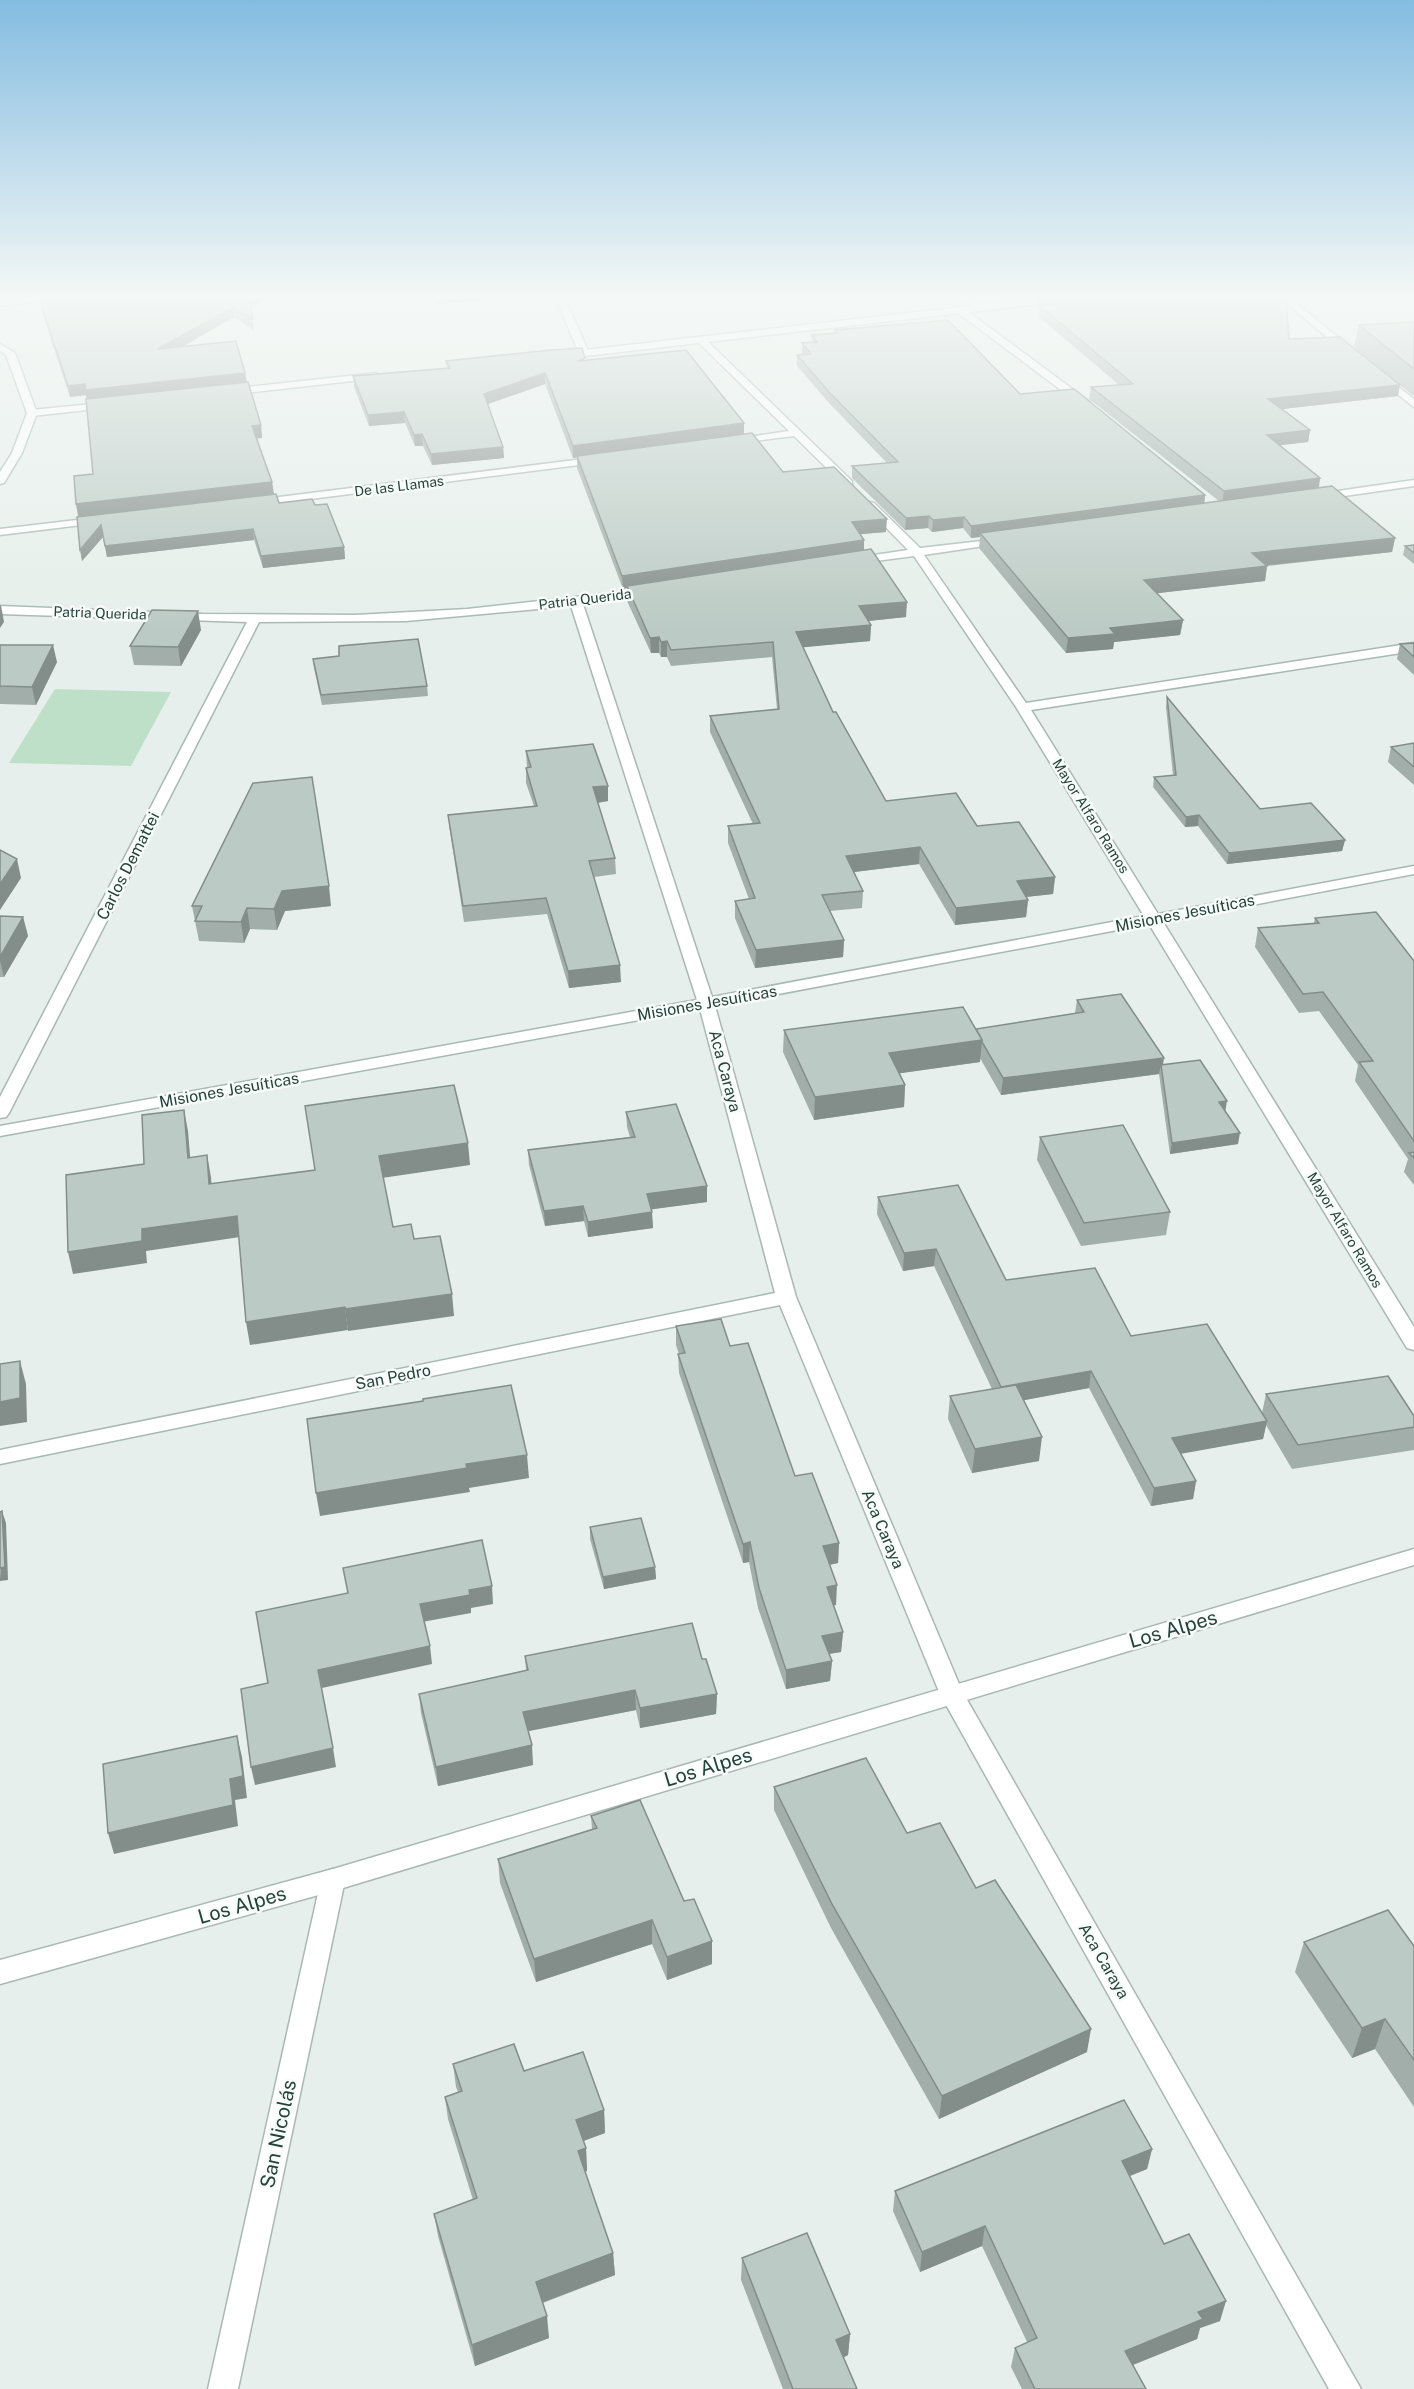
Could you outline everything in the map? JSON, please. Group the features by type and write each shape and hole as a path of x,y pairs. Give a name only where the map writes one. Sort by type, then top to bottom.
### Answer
{"street":[{"path":"0,482 17,453 32,413 30,407"},
{"path":"32,413 84,407"},
{"name":"Mayor Alfaro Ramos","path":"771,407 916,552 1023,707 1414,1343"},
{"path":"1090,407 1095,411"},
{"path":"716,444 797,433"},
{"name":"De las Llamas","path":"237,505 612,458"},
{"path":"1299,499 1414,483"},
{"path":"0,532 119,518"},
{"path":"846,562 1021,537"},
{"name":"Patria Querida","path":"0,610 255,619 406,617 576,602 658,590"},
{"name":"Aca Caraya","path":"576,602 706,1003 786,1298 952,1694 1346,2389"},
{"name":"Carlos Demattei","path":"0,1113 255,619"},
{"path":"1023,707 1414,646"},
{"name":"Misiones Jesuíticas","path":"0,1131 706,1003 1414,870"},
{"name":"San Pedro","path":"0,1456 786,1298"},
{"name":"Los Alpes","path":"0,1972 333,1880 1414,1557"},
{"name":"San Nicolás","path":"223,2389 333,1880"}],"green space":[{"path":"55,689 171,692 131,766 9,763"}],"building":[{"path":"87,407 256,407 261,425 252,426 272,482 76,504 74,476 93,474"},
{"path":"365,407 489,407 503,447 431,454 422,434 414,435 404,412 368,415"},
{"path":"558,407 732,407 744,423 573,446"},
{"path":"844,407 1097,407 1205,495 971,526 964,517 933,520 929,516 906,518 852,466 898,462"},
{"path":"1117,407 1279,407 1310,430 1267,435 1320,478 1224,491"},
{"path":"752,433 783,472 834,467 887,519 852,522 864,540 622,576 577,456"},
{"path":"1332,486 1395,538 1252,553 1267,566 1144,580 1183,620 1110,628 1115,634 1068,638 980,533"},
{"path":"276,494 279,503 312,499 315,505 327,504 344,547 261,556 253,529 105,546 101,525 80,550 77,517"},
{"path":"1414,545 1414,553 1405,546"},
{"path":"871,549 907,602 859,606 871,625 796,632 833,712 836,712 886,801 956,793 977,826 1019,822 1055,877 1017,881 1028,900 956,908 920,847 846,856 863,891 822,895 844,940 756,950 735,901 755,898 728,826 760,823 710,716 779,709 773,642 671,650 667,641 661,642 659,637 650,638 627,586"},
{"path":"152,610 198,611 178,647 130,646"},
{"path":"418,639 427,686 321,695 313,659 339,656 339,646"},
{"path":"1414,643 1414,657 1400,644"},
{"path":"0,645 53,645 32,687 0,686"},
{"path":"1167,697 1260,809 1311,803 1345,840 1229,853 1199,815 1186,817 1154,777 1176,775"},
{"path":"1414,743 1414,767 1391,747"},
{"path":"593,744 608,786 593,787 615,858 589,861 620,965 568,971 546,898 463,906 448,815 537,806 526,768 531,767 526,751"},
{"path":"312,777 329,886 282,891 274,909 247,908 241,922 195,921 202,906 192,906 253,783"},
{"path":"0,850 17,859 0,884"},
{"path":"1376,912 1414,961 1414,1141 1359,1062 1373,1061 1323,992 1303,994 1258,928 1319,923 1315,918"},
{"path":"0,916 23,917 0,957"},
{"path":"1121,994 1164,1058 1003,1078 976,1029 1084,1012 1077,1000"},
{"path":"963,1007 982,1040 889,1053 905,1085 815,1097 784,1030"},
{"path":"1200,1060 1227,1101 1219,1102 1240,1133 1172,1143 1161,1065"},
{"path":"454,1085 468,1143 379,1156 393,1227 411,1224 414,1239 440,1236 452,1294 246,1322 237,1216 142,1229 142,1241 68,1252 66,1175 144,1164 142,1115 184,1110 188,1158 207,1155 209,1184 315,1170 305,1106"},
{"path":"676,1104 707,1186 647,1194 652,1212 588,1222 583,1206 544,1211 528,1150 635,1137 626,1112"},
{"path":"1123,1125 1170,1212 1084,1223 1040,1137"},
{"path":"958,1185 1006,1280 1095,1268 1131,1336 1207,1324 1267,1421 1172,1438 1196,1481 1154,1488 1091,1371 1001,1387 936,1249 904,1253 878,1197"},
{"path":"721,1319 730,1346 748,1343 795,1476 812,1473 839,1543 823,1546 837,1585 827,1587 843,1632 822,1636 832,1661 786,1670 759,1588 750,1542 743,1544 678,1354 685,1353 676,1326"},
{"path":"20,1361 20,1398 0,1402 0,1364"},
{"path":"1388,1376 1414,1416 1414,1427 1298,1445 1266,1394"},
{"path":"511,1385 527,1455 466,1464 467,1468 316,1493 307,1419"},
{"path":"1016,1385 1042,1437 975,1449 950,1396"},
{"path":"2,1511 5,1567 0,1568 0,1512"},
{"path":"641,1518 655,1567 603,1577 590,1527"},
{"path":"482,1540 492,1586 469,1590 470,1595 420,1604 430,1646 318,1670 333,1748 251,1767 241,1689 268,1683 256,1612 348,1593 343,1568"},
{"path":"692,1623 702,1659 706,1659 717,1694 640,1708 635,1690 523,1712 532,1745 436,1767 419,1694 528,1670 525,1656"},
{"path":"237,1736 243,1776 230,1779 233,1805 108,1833 103,1764"},
{"path":"866,1758 907,1833 940,1823 976,1888 995,1880 1091,2029 942,2096 832,1904 774,1787"},
{"path":"640,1800 684,1901 694,1899 712,1941 667,1957 652,1920 534,1959 498,1859 597,1828 591,1816"},
{"path":"1388,1910 1414,1946 1414,2060 1385,2019 1362,2028 1304,1942"},
{"path":"514,2044 524,2071 583,2052 604,2110 576,2120 586,2148 578,2151 613,2253 536,2282 547,2316 472,2345 434,2214 477,2198 445,2097 462,2091 453,2064"},
{"path":"1124,2100 1152,2149 1122,2161 1164,2244 1189,2234 1226,2301 1198,2312 1203,2319 1125,2351 1146,2389 1035,2389 1015,2348 1037,2338 985,2226 922,2252 895,2191"},
{"path":"807,2233 850,2334 836,2340 857,2389 793,2389 742,2258"}]}
